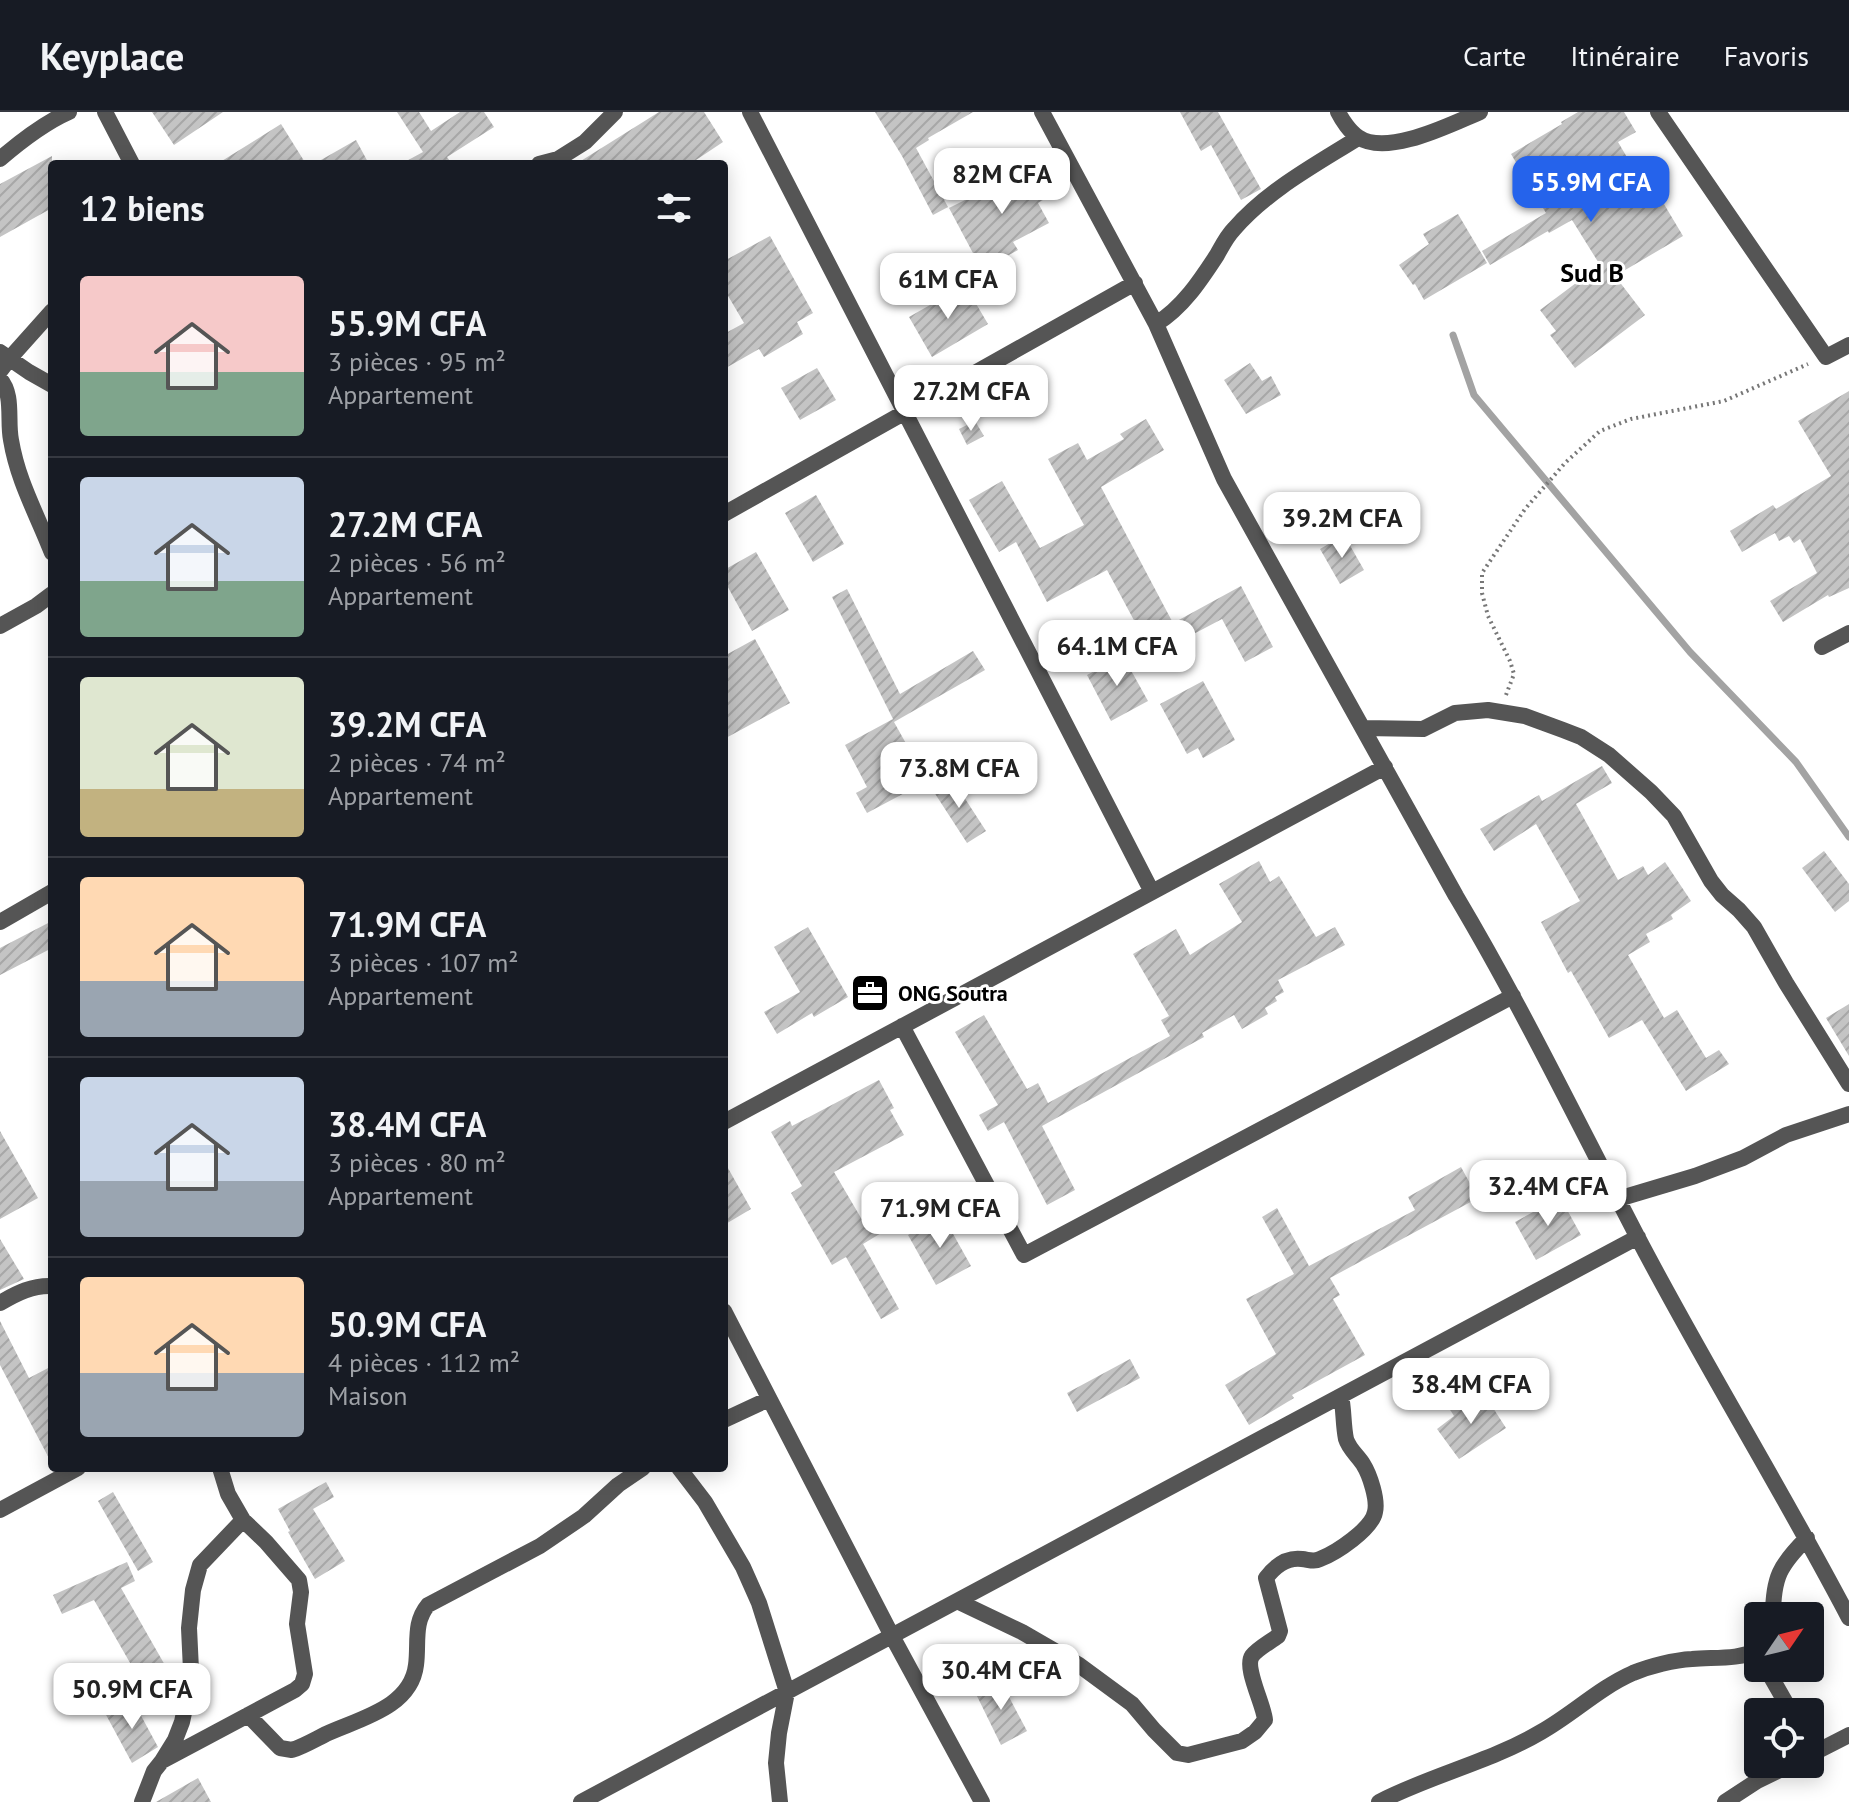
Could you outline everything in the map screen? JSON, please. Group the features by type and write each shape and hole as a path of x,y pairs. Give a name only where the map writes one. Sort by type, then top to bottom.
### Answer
{"street":[{"path":"0,159 20,142 69,112"},
{"path":"105,112 130,160"},
{"path":"554,160 585,142 615,112"},
{"path":"750,112 1152,892"},
{"path":"1042,112 1156,324 1224,479 1513,996 1638,1237 1849,1618"},
{"path":"1338,112 1358,138 1375,143 1396,143 1428,134 1480,112"},
{"path":"1658,112 1826,357 1849,345"},
{"path":"1156,324 1179,308 1231,232 1255,206 1358,138"},
{"path":"728,512 1135,283"},
{"path":"48,315 3,360 48,383"},
{"path":"0,379 9,394 9,431 17,471 48,544"},
{"path":"0,626 48,597"},
{"path":"1822,647 1849,633"},
{"path":"1365,728 1423,729 1455,713 1488,710 1525,716 1581,737 1609,755 1674,816 1711,881 1754,927 1849,1084"},
{"path":"728,1120 1385,767"},
{"path":"0,922 48,894"},
{"path":"902,1026 1024,1255 1513,996"},
{"path":"1618,1199 1707,1172 1743,1158 1786,1135 1849,1114"},
{"path":"581,1802 1638,1237"},
{"path":"0,1303 19,1292 48,1286"},
{"path":"728,1319 892,1636 982,1802"},
{"path":"957,1601 1022,1632 1079,1665 1132,1704 1177,1753 1188,1755 1242,1741 1265,1720 1250,1661 1280,1631 1266,1578 1278,1565 1289,1560 1317,1561 1343,1547 1368,1525 1376,1511 1371,1480 1346,1439 1341,1396"},
{"path":"728,1418 769,1399"},
{"path":"0,1510 71,1472"},
{"path":"162,1761 295,1690 302,1684 305,1674 297,1624 301,1592 299,1580 243,1520 228,1494 221,1472"},
{"path":"248,1715 280,1748 292,1750 373,1715 402,1696 410,1683 416,1668 417,1627 421,1613 428,1605 540,1546 584,1516 637,1472"},
{"path":"682,1472 705,1502 743,1567 759,1603 787,1692 776,1763 780,1802"},
{"path":"142,1802 154,1771 179,1731 188,1694 191,1670 189,1628 193,1590 200,1565 243,1520"},
{"path":"1773,1602 1773,1591 1781,1567 1807,1538"},
{"path":"1379,1802 1395,1793 1472,1765 1541,1732 1602,1690 1635,1672 1682,1660 1744,1655"},
{"path":"1824,1746 1849,1735"},
{"path":"1725,1802 1763,1778"}],"path":[{"path":"1498,712 1514,674 1488,616 1482,593 1482,573 1525,509 1565,463 1600,431 1631,419 1724,401 1826,357"}],"building":[{"path":"152,112 223,112 174,145"},
{"path":"397,112 419,112 431,131 460,112 484,112 494,127 447,157 449,160 408,160 423,152"},
{"path":"659,112 704,112 723,142 696,160 582,160"},
{"path":"875,112 973,112 916,148 948,207 933,215"},
{"path":"1180,112 1218,112 1261,189 1241,200 1211,145 1201,151"},
{"path":"1578,112 1624,112 1636,132 1618,142 1648,193 1655,189 1683,236 1615,276 1645,315 1575,368 1550,335 1556,331 1540,310 1600,265 1572,220 1490,265 1482,251 1546,213 1511,154"},
{"path":"281,124 304,160 223,160"},
{"path":"356,140 367,160 321,160"},
{"path":"52,156 52,160 48,160 48,210 0,237 0,184"},
{"path":"1035,165 1051,195 1038,203 1049,223 1013,242 1018,250 982,270 949,208"},
{"path":"1458,214 1487,263 1424,300 1399,265 1429,244 1423,234"},
{"path":"770,236 813,313 797,322 803,334 764,357 759,349 728,367 728,332 744,323 728,296 728,259"},
{"path":"965,285 988,324 932,357 909,317"},
{"path":"1250,363 1262,381 1271,376 1281,395 1246,414 1224,380"},
{"path":"817,368 836,400 800,420 781,388"},
{"path":"1849,391 1849,588 1828,595 1783,622 1770,601 1817,573 1800,539 1794,543 1789,536 1779,541 1775,533 1742,552 1730,531 1773,505 1776,509 1831,476 1798,421"},
{"path":"1146,419 1164,450 1101,487 1173,623 1144,639 1107,570 1047,602 1016,542 999,552 969,500 1002,481 1040,548 1084,525 1048,459 1078,443 1087,460 1124,439 1120,434"},
{"path":"975,421 984,436 967,445 959,429"},
{"path":"816,495 844,544 813,562 785,513"},
{"path":"1344,535 1364,570 1340,584 1320,549"},
{"path":"756,552 789,610 752,631 728,587 728,568"},
{"path":"1241,586 1273,647 1245,662 1222,619 1186,638 1177,621"},
{"path":"847,589 900,694 973,651 985,670 894,722 927,781 867,813 856,793 867,787 845,745 893,719 832,597"},
{"path":"755,639 790,703 728,737 728,654"},
{"path":"1123,656 1148,701 1111,721 1087,675"},
{"path":"1203,681 1235,740 1203,758 1198,748 1187,754 1160,704"},
{"path":"1602,766 1612,783 1576,804 1618,880 1643,866 1648,875 1665,862 1691,901 1671,915 1673,919 1646,934 1650,942 1628,955 1664,1018 1677,1010 1706,1058 1719,1050 1729,1064 1686,1091 1642,1020 1609,1038 1571,971 1568,973 1541,922 1580,901 1536,824 1494,851 1480,829 1539,795 1542,801"},
{"path":"951,777 986,831 967,843 932,789"},
{"path":"1824,851 1849,884 1849,901 1835,912 1802,868"},
{"path":"1259,861 1270,882 1279,876 1316,937 1335,927 1345,945 1278,980 1284,992 1265,1008 1268,1014 1242,1029 1234,1015 1202,1033 1204,1037 1042,1126 1075,1190 1047,1205 1004,1122 988,1131 979,1115 998,1105 955,1032 984,1015 1027,1089 1038,1083 1048,1103 1170,1036 1161,1020 1169,1016 1133,954 1176,929 1190,955 1242,922 1219,884"},
{"path":"48,923 48,950 0,975 0,948"},
{"path":"808,927 848,997 814,1017 812,1013 777,1034 764,1012 800,992 774,947"},
{"path":"1849,1004 1849,1056 1826,1018"},
{"path":"879,1080 894,1108 890,1110 904,1135 834,1172 864,1223 897,1203 906,1218 863,1244 899,1309 881,1319 846,1257 832,1265 791,1193 802,1186 771,1132 790,1121 792,1126"},
{"path":"0,1131 38,1198 0,1219"},
{"path":"1461,1167 1478,1198 1330,1278 1340,1295 1333,1299 1365,1355 1292,1395 1294,1398 1249,1425 1225,1385 1276,1354 1246,1299 1294,1274 1262,1217 1277,1208 1309,1266 1415,1210 1408,1197"},
{"path":"728,1168 751,1209 728,1223"},
{"path":"1560,1197 1581,1235 1536,1260 1515,1222"},
{"path":"943,1216 971,1266 936,1285 908,1235"},
{"path":"0,1239 24,1279 0,1290"},
{"path":"0,1321 29,1378 48,1368 48,1456 0,1365"},
{"path":"1130,1359 1140,1378 1077,1412 1067,1393"},
{"path":"1486,1397 1506,1428 1459,1459 1437,1429 1454,1416 1449,1408 1465,1398 1471,1407"},
{"path":"326,1482 334,1497 313,1509 345,1561 315,1579 278,1509"},
{"path":"113,1492 153,1562 138,1571 98,1501"},
{"path":"127,1562 135,1581 121,1588 166,1667 141,1682 94,1600 62,1614 53,1595"},
{"path":"999,1678 1027,1731 1001,1745 975,1692"},
{"path":"132,1699 158,1747 132,1763 105,1713"},
{"path":"198,1778 211,1802 156,1802"}],"waterway":[{"path":"1453,335 1474,395 1690,652 1796,762 1849,837"}],"place":[{"name":"ONG Soutra","path":"870,993"}],"district":[{"name":"Sud B","path":"1592,273"}]}
